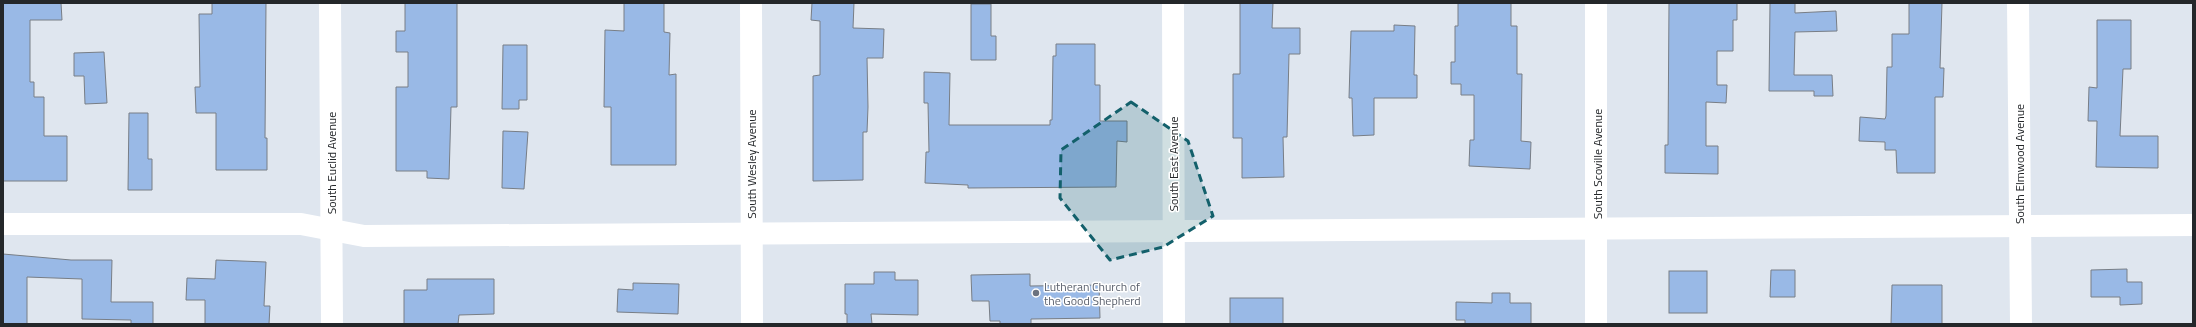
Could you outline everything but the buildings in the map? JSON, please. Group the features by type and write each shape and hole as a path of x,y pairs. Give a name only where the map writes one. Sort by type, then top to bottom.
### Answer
{"street":[{"name":"South Euclid Avenue","path":"330,3 332,324"},
{"name":"South Wesley Avenue","path":"751,3 752,324"},
{"name":"South East Avenue","path":"1173,3 1174,324"},
{"name":"South Scoville Avenue","path":"1596,3 1596,324"},
{"name":"South Elmwood Avenue","path":"2018,3 2021,324"},
{"path":"3,224 296,224 364,236 2193,225"}],"highlighted area":[{"path":"1131,102 1188,141 1213,216 1163,247 1110,260 1060,198 1061,150"}],"place":[{"name":"Lutheran Church of the Good Shepherd","path":"1036,293"}]}
